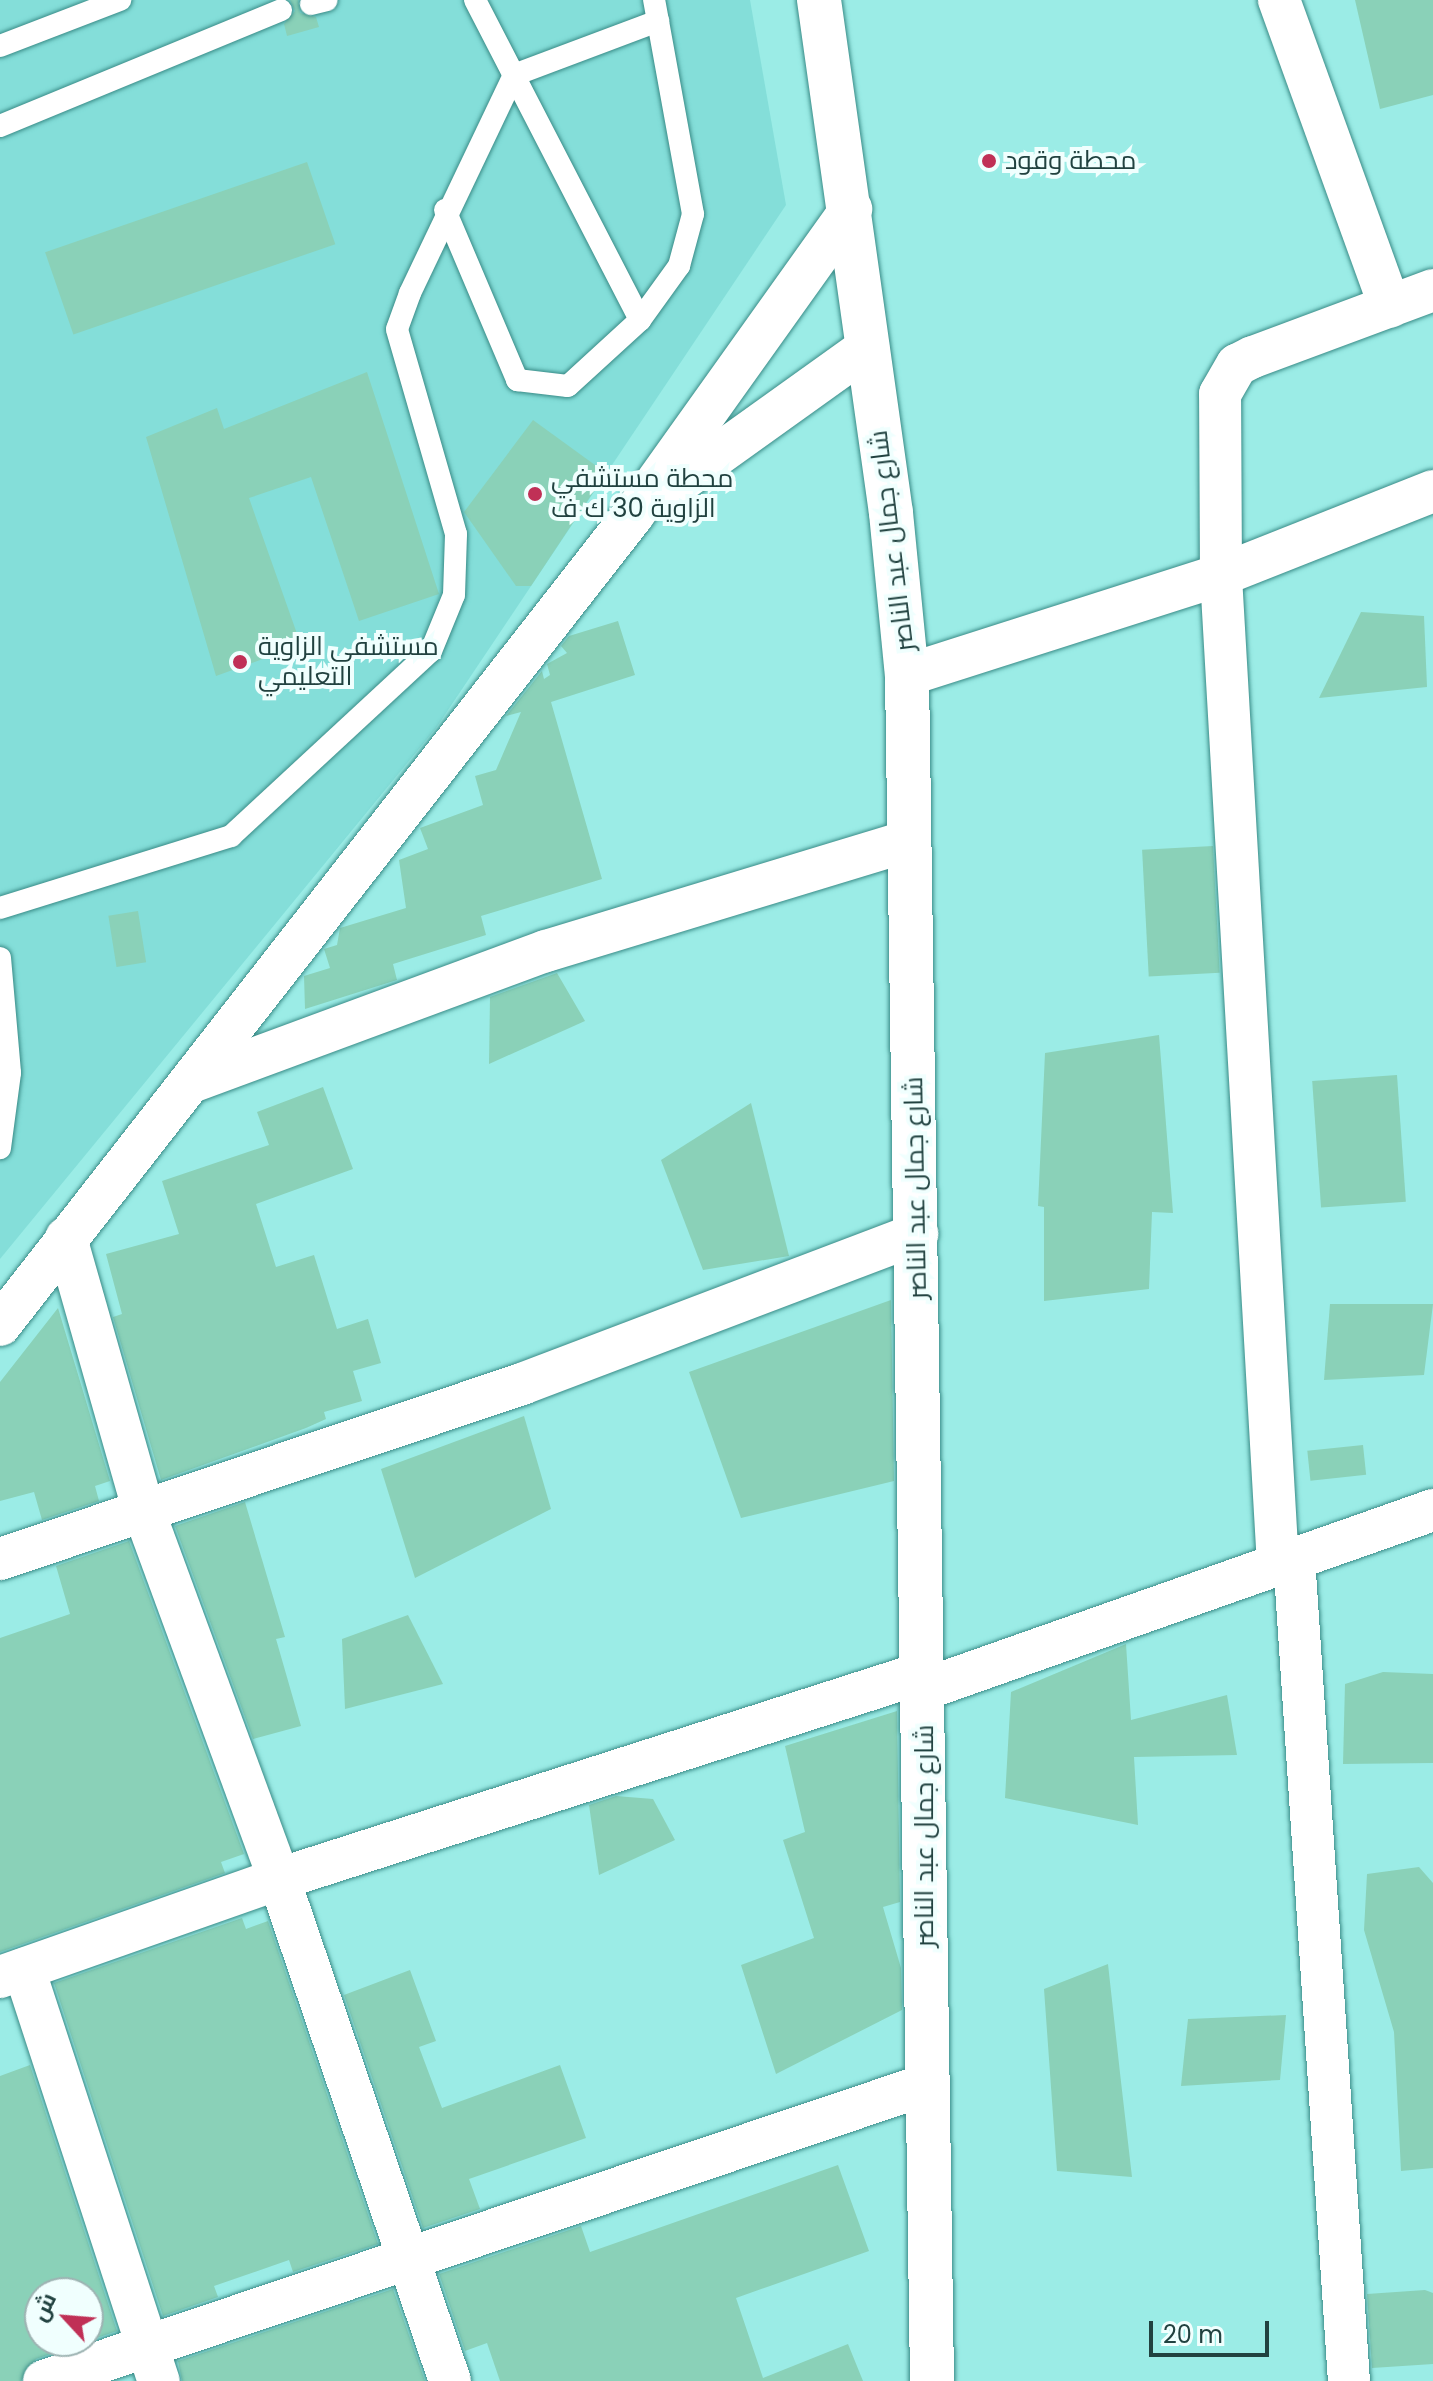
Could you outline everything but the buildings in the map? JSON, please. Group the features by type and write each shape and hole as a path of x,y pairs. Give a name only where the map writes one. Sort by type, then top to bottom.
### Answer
{"main road":[{"name":"شارع جمال عبد الناصر","path":"819,0 851,209 907,675 925,1681 925,2085 932,2381"}],"street":[{"path":"1279,0 1390,306"},
{"path":"0,1325 66,1238 194,1081 633,515 851,209"},
{"path":"1349,2381 1286,1562 1221,575 1220,394 1227,377 1253,357 1433,290"},
{"path":"633,515 868,347"},
{"path":"907,675 1221,575 1433,491"},
{"path":"194,1081 546,951 909,841"},
{"path":"0,1559 522,1384 917,1234"},
{"path":"66,1238 143,1509 279,1879 450,2381"},
{"path":"153,2363 12,1973 279,1879 925,1681 1433,1510"},
{"path":"44,2381 153,2363 408,2259 925,2085"}],"lane":[{"path":"0,46 120,0"},
{"path":"475,0 640,320"},
{"path":"0,126 281,10"},
{"path":"0,908 231,836 431,651 454,595 456,534 397,329 445,210 514,75 656,10 693,214 679,266 640,320 568,386 517,380 445,210"},
{"path":"0,958 10,1073 0,1148"}],"shaded area":[{"name":"مستشفى الزاوية التعليمي","path":"0,0 750,0 786,205 436,728 0,1259"}],"place":[{"name":"محطة وقود","path":"989,161"},
{"name":"محطة مستشفي الزاوية 30 ك ف","path":"535,494"},
{"name":"مستشفى الزاوية التعليمي","path":"240,662"}]}
